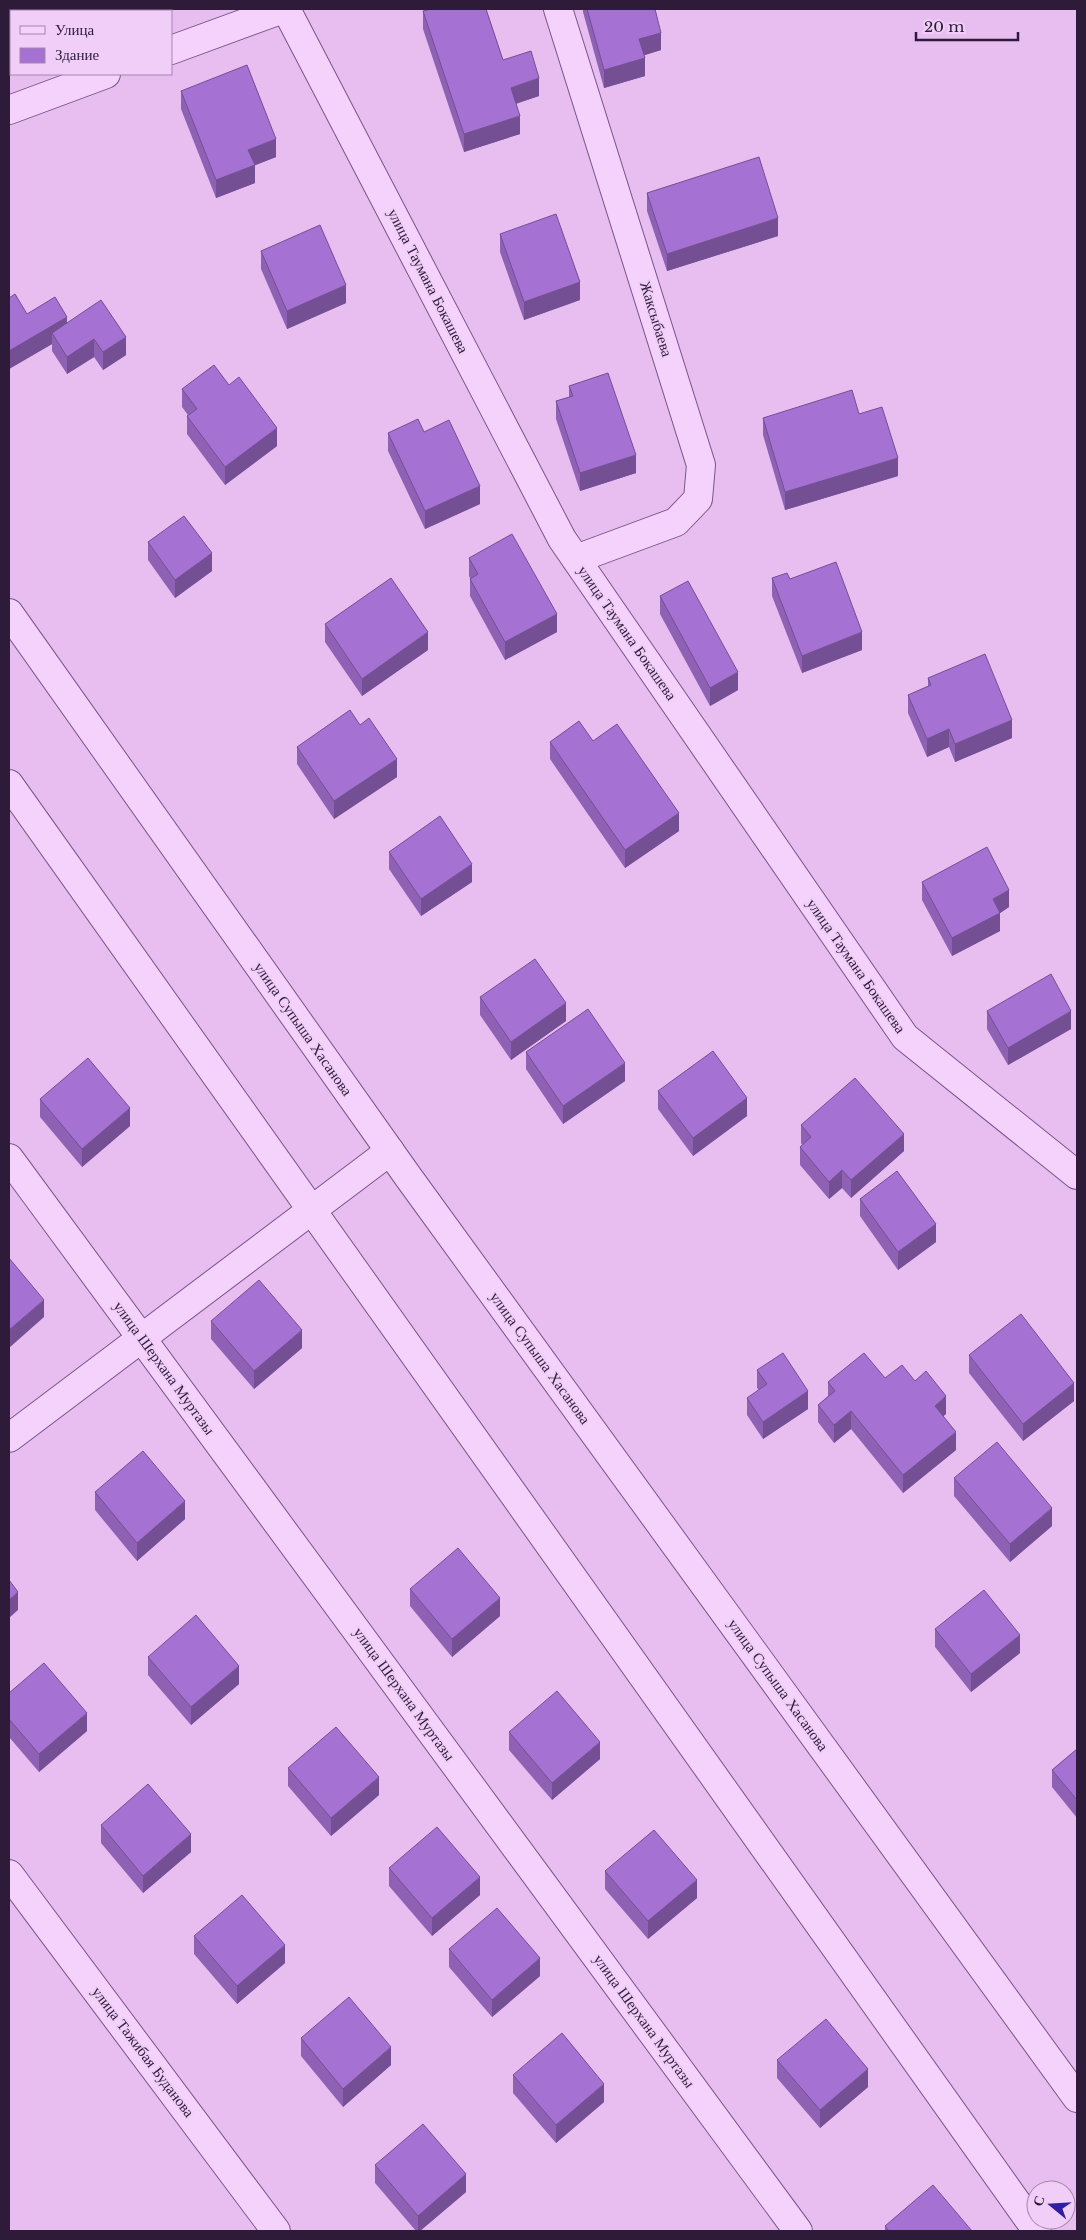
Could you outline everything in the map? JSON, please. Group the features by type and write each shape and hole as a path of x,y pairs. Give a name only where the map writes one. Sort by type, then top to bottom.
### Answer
{"street":[{"path":"172,50 284,9"},
{"name":"улица Таумана Бокашева","path":"284,9 562,539 905,1037 1077,1175"},
{"name":"Жаксыбаева","path":"558,9 702,465 698,499 676,522 576,559"},
{"path":"9,110 91,76"},
{"name":"улица Супыша Хасанова","path":"9,613 390,1151 1077,2098"},
{"path":"9,784 1037,2231"},
{"path":"9,1438 390,1151"},
{"name":"улица Шерхана Муртазы","path":"9,1158 798,2231"},
{"name":"улица Тажибая Буданова","path":"9,1874 276,2231"}],"building":[{"path":"431,9 486,9 503,60 531,51 539,78 511,88 520,116 464,134 423,11"},
{"path":"587,9 655,9 661,33 639,39 645,58 604,70"},
{"path":"247,65 276,139 248,150 255,165 216,180 181,91"},
{"path":"759,157 778,218 667,254 647,193"},
{"path":"556,214 580,282 524,302 500,234"},
{"path":"320,225 346,285 287,311 261,251"},
{"path":"15,294 27,314 55,297 67,317 9,351 9,298"},
{"path":"101,300 126,337 103,352 94,339 67,357 52,333"},
{"path":"214,365 229,385 239,377 277,428 225,467 187,416 197,409 182,389"},
{"path":"608,373 636,455 580,473 556,401 573,396 569,386"},
{"path":"852,390 859,414 882,407 898,458 785,492 763,418"},
{"path":"418,419 424,432 449,420 480,486 425,511 388,433"},
{"path":"184,516 212,553 175,580 148,542"},
{"path":"512,534 557,614 505,642 470,579 478,574 469,558"},
{"path":"836,562 862,632 802,656 772,578 787,573 790,579"},
{"path":"391,578 428,632 362,679 325,624"},
{"path":"688,581 738,672 710,688 660,596"},
{"path":"985,654 1012,720 955,744 949,729 927,739 908,695 931,685 928,678"},
{"path":"350,710 360,725 369,718 397,759 334,801 297,747"},
{"path":"579,721 593,741 617,724 679,813 625,850 550,742"},
{"path":"440,816 472,864 421,899 389,852"},
{"path":"987,847 1009,890 993,899 1000,913 952,938 922,882"},
{"path":"535,959 566,1003 511,1042 480,997"},
{"path":"1051,974 1071,1011 1008,1048 987,1011"},
{"path":"588,1009 625,1063 563,1106 526,1052"},
{"path":"713,1051 747,1098 693,1138 658,1091"},
{"path":"88,1058 130,1108 82,1149 40,1099"},
{"path":"855,1078 904,1134 851,1180 842,1170 829,1182 800,1147 811,1137 801,1125"},
{"path":"897,1171 936,1224 898,1252 860,1199"},
{"path":"9,1258 44,1300 9,1330"},
{"path":"259,1280 302,1330 254,1371 211,1321"},
{"path":"1021,1314 1074,1383 1023,1424 969,1355"},
{"path":"783,1353 808,1391 763,1422 747,1398 767,1384 757,1370"},
{"path":"864,1353 885,1378 902,1365 915,1381 926,1371 946,1396 935,1406 956,1432 903,1475 851,1411 834,1425 818,1405 835,1391 828,1382"},
{"path":"997,1442 1052,1508 1010,1544 954,1478"},
{"path":"143,1451 185,1501 137,1543 95,1492"},
{"path":"458,1548 500,1598 452,1639 410,1589"},
{"path":"9,1580 18,1592 9,1600"},
{"path":"984,1590 1020,1635 971,1674 935,1629"},
{"path":"196,1615 239,1666 191,1707 148,1657"},
{"path":"44,1663 87,1713 39,1754 9,1719 9,1693"},
{"path":"557,1691 600,1742 552,1783 509,1732"},
{"path":"336,1727 379,1777 331,1818 288,1768"},
{"path":"1077,1749 1077,1800 1052,1770"},
{"path":"148,1784 191,1834 143,1876 101,1825"},
{"path":"437,1827 480,1877 432,1918 389,1868"},
{"path":"654,1830 697,1880 648,1921 605,1871"},
{"path":"242,1895 285,1945 237,1986 194,1936"},
{"path":"497,1908 540,1958 492,2000 449,1949"},
{"path":"349,1997 391,2047 343,2089 301,2038"},
{"path":"826,2019 868,2069 820,2110 777,2060"},
{"path":"562,2033 604,2084 556,2125 513,2075"},
{"path":"423,2124 466,2174 418,2216 375,2165"},
{"path":"933,2185 972,2231 889,2231 885,2226"}]}
